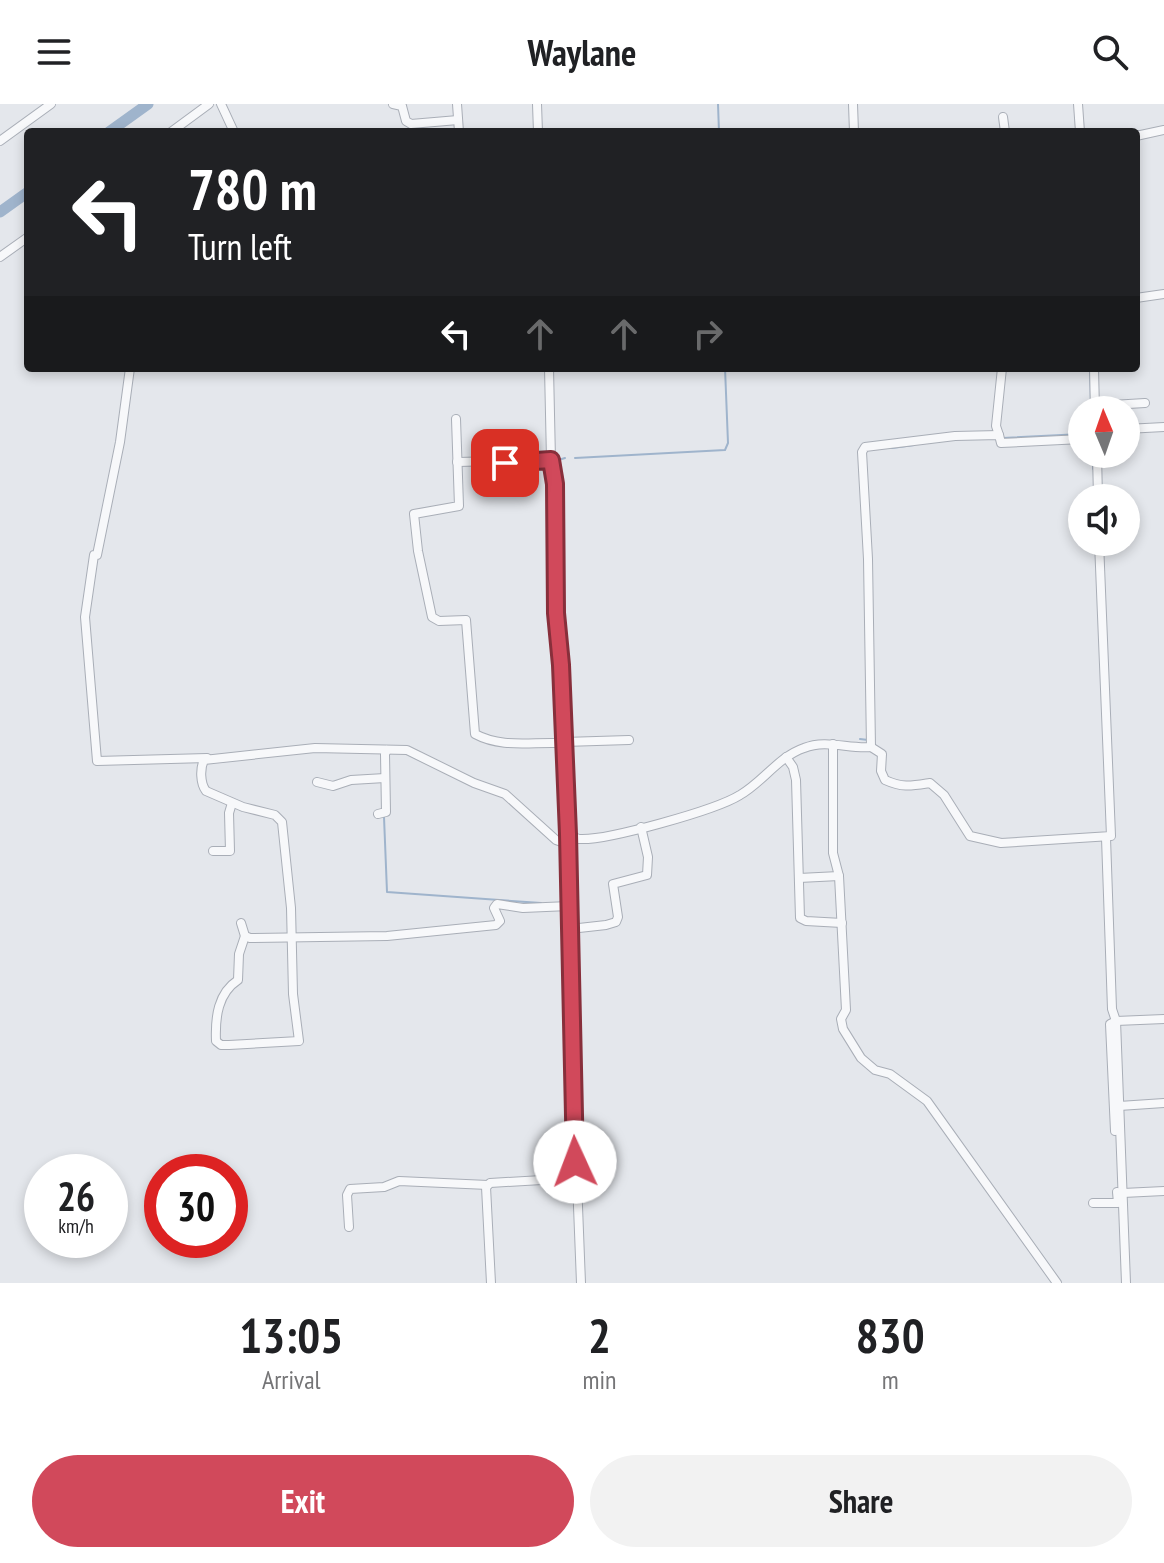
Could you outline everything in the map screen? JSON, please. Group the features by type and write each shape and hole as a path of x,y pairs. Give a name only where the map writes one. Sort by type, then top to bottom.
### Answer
{"street":[{"path":"0,141 51,104"},
{"path":"176,128 209,104"},
{"path":"221,104 232,128"},
{"path":"393,104 402,106 406,121 411,124 458,120"},
{"path":"457,104 459,128"},
{"path":"537,104 538,128"},
{"path":"853,104 854,128"},
{"path":"1078,104 1080,128"},
{"path":"1003,117 1004,128"},
{"path":"1140,135 1164,130"},
{"path":"0,257 24,240"},
{"path":"1140,297 1164,294"},
{"path":"129,372 120,442 97,555 94,555 85,617 97,761 210,758 315,748 407,750 474,783 505,794 556,840 641,827 707,810 741,795 786,757 807,746 833,744 871,747 882,754 881,771 885,780 900,787 915,788 930,783 938,789 970,836 1001,843 1108,837"},
{"path":"549,372 570,929 574,1179 577,1181 581,1283"},
{"path":"1002,372 996,426 1001,443 1068,440"},
{"path":"1094,372 1095,396"},
{"path":"1140,404 1145,403"},
{"path":"456,419 458,508 414,514 418,551 432,617 439,621 466,620 475,734 500,744 629,740"},
{"path":"1140,428 1164,427"},
{"path":"871,747 868,559 862,452 865,447 902,445 927,439 999,435"},
{"path":"457,462 551,460"},
{"path":"1099,556 1112,1009 1116,1021 1126,1283"},
{"path":"833,744 833,853 839,876 846,1010 841,1024 861,1058 875,1070 890,1074 927,1101 1057,1283"},
{"path":"378,814 386,812 387,750"},
{"path":"786,757 793,767 796,780 802,920 842,923"},
{"path":"210,758 204,760 201,766 206,791 280,818 291,908 290,938 299,1041 221,1045 216,1041 219,1005 226,991 238,980 239,954 245,936 241,923"},
{"path":"317,782 333,786 351,780 385,778"},
{"path":"213,851 230,851 229,813 232,803"},
{"path":"570,929 616,922 613,884 630,882 647,875 648,857 641,827"},
{"path":"799,878 839,876"},
{"path":"245,936 387,936 496,925 500,921 494,908 497,904 523,908 569,906"},
{"path":"1093,1203 1118,1203 1110,1024 1116,1021 1164,1019"},
{"path":"1119,1106 1164,1103"},
{"path":"349,1227 347,1195 350,1189 384,1187 399,1181 488,1185 574,1179"},
{"path":"488,1185 491,1283"},
{"path":"1123,1193 1164,1191"}],"waterway":[{"path":"115,128 148,104"},
{"path":"718,104 719,128"},
{"path":"0,212 24,195"},
{"path":"575,458 725,450 728,443 725,372"},
{"path":"1090,372 1091,396"},
{"path":"1003,438 1068,435"},
{"path":"892,448 914,445"},
{"path":"555,461 565,458"},
{"path":"550,475 551,500"},
{"path":"860,739 868,740"},
{"path":"384,817 387,892 541,903"}],"route":[{"path":"505,463 551,460 555,484 556,613 568,834 575,1162"}]}
